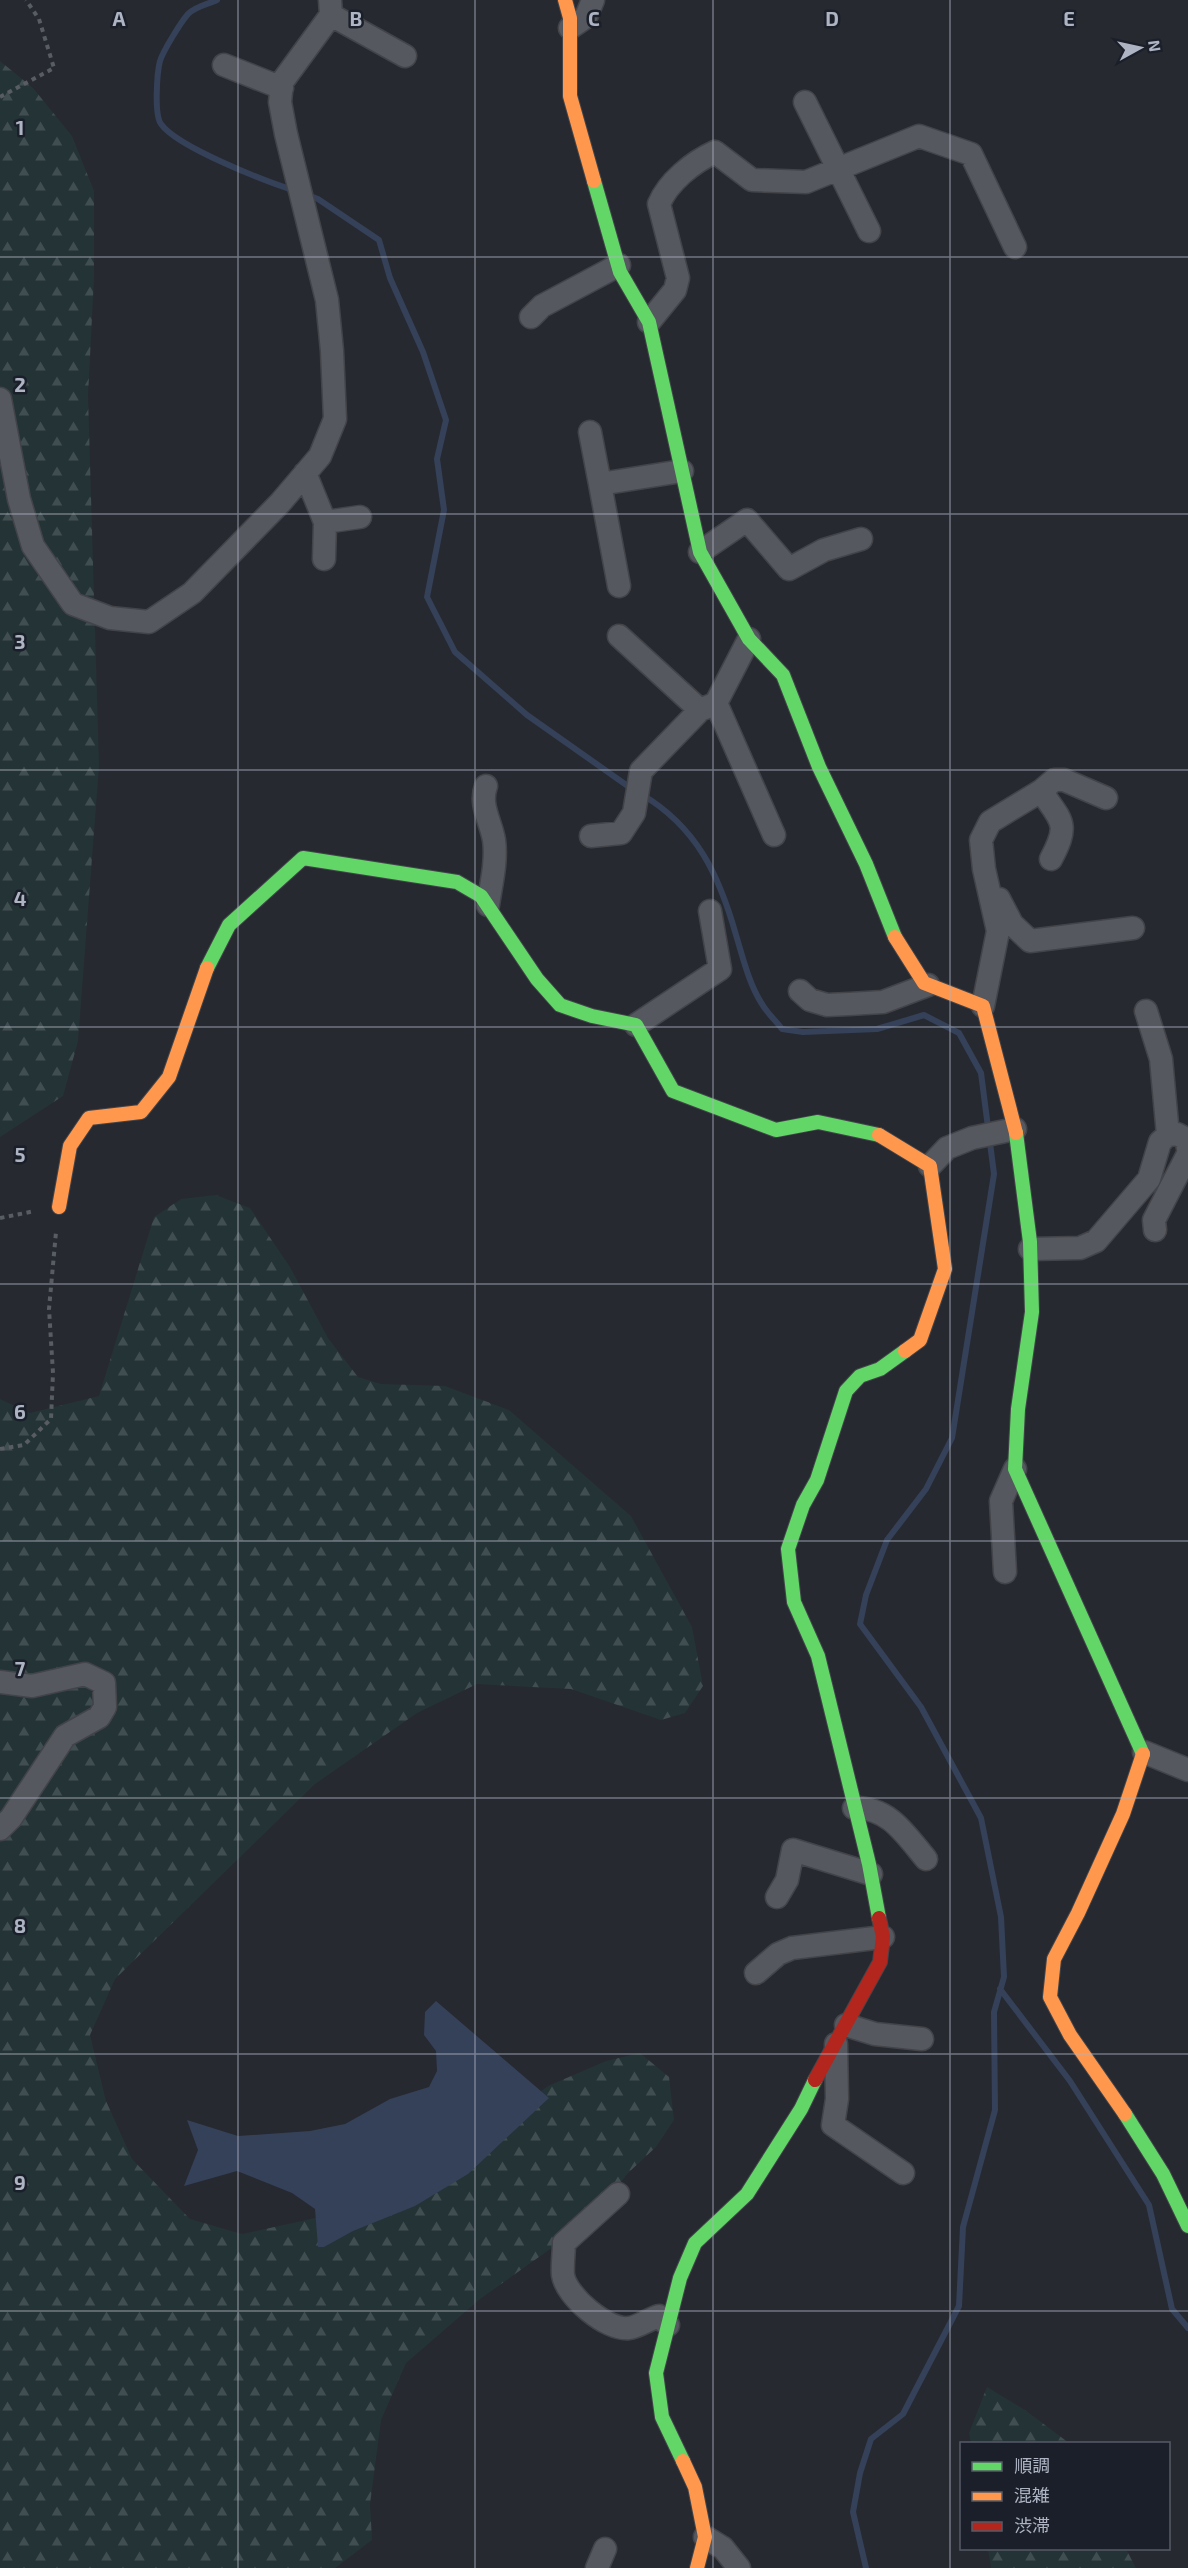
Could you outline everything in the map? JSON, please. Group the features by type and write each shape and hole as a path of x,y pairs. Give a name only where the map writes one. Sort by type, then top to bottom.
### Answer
{"street":[{"path":"565,0 570,18 570,96 619,265 649,322 700,552 749,639 783,675 819,767 866,864 891,931 924,983 983,1006"},
{"path":"570,28 586,17 593,0"},
{"path":"0,399 19,499 33,546 73,604 110,618 149,622 192,593 280,503 320,456 335,419 327,300 286,134 280,102 282,82 330,8 405,56"},
{"path":"224,65 282,88"},
{"path":"805,102 869,231"},
{"path":"649,322 675,290 678,278 659,204 663,193 698,160 715,152 753,180 806,182 919,136 971,154 1015,247"},
{"path":"531,317 542,306 619,265"},
{"path":"590,432 619,586"},
{"path":"600,484 682,471"},
{"path":"305,473 325,522 324,559"},
{"path":"325,522 360,517"},
{"path":"700,552 747,520 789,569 824,550 861,539"},
{"path":"619,636 708,706 774,834"},
{"path":"591,836 621,833 634,813 641,771 708,706 749,639"},
{"path":"1005,1572 1000,1501 1015,1468 1018,1409 1032,1312 1030,1250 983,1006 998,931 981,840 990,822 1041,791 1054,780 1064,780 1106,798"},
{"path":"486,786 483,794 484,807 494,842 493,872 488,905"},
{"path":"1041,791 1063,824 1062,838 1051,859"},
{"path":"59,1207 70,1146 89,1118 141,1112 169,1077 195,1010 209,963 229,925 303,858 457,882 481,896 537,979 560,1005 592,1016 636,1025 720,969 710,912"},
{"path":"989,891 999,898 1012,924 1030,941 1133,928"},
{"path":"800,991 810,1000 827,1005 849,1004 883,1002 928,985"},
{"path":"1146,1011 1161,1059 1168,1135"},
{"path":"636,1025 673,1091 776,1130 818,1122 875,1132 930,1166 945,1269 920,1340 880,1369 860,1376 846,1391 820,1470 802,1505 788,1549 794,1602 818,1656 833,1709 883,1937 880,1962 801,2109 747,2194 695,2243 680,2278 656,2373 662,2417 695,2487 705,2537 697,2568"},
{"path":"930,1166 947,1148 1008,1130"},
{"path":"1030,1250 1080,1248 1096,1241 1149,1179 1160,1142 1168,1135 1177,1134 1186,1139 1188,1148"},
{"path":"1155,1230 1154,1220 1188,1154"},
{"path":"1015,1468 1144,1752 1123,1814 1078,1913 1054,1959 1050,1997 1070,2036 1131,2123 1162,2174 1188,2226"},
{"path":"0,1682 32,1686 85,1674 104,1683 105,1707 99,1717 65,1736 11,1818 0,1829"},
{"path":"1144,1752 1188,1770"},
{"path":"854,1808 871,1808 897,1825 926,1859"},
{"path":"777,1898 787,1880 793,1850 871,1874"},
{"path":"756,1973 778,1954 792,1948 883,1937"},
{"path":"841,2034 875,2034 922,2039"},
{"path":"841,2034 833,2125 903,2173"},
{"path":"618,2194 564,2242 563,2277 573,2297 591,2312 614,2326 629,2328 659,2316 668,2325"},
{"path":"705,2537 723,2548 739,2568"}],"path":[{"path":"0,98 54,68 39,19 26,0"},
{"path":"0,1218 59,1207 49,1309 53,1373 51,1419 24,1445 0,1449"}],"green space":[{"path":"0,61 33,88 72,136 94,191 94,277 88,396 99,766 78,1041 63,1096 0,1137"},
{"path":"216,1195 250,1208 290,1267 328,1338 358,1377 381,1384 445,1386 509,1410 631,1516 692,1627 703,1686 685,1713 661,1720 571,1689 477,1684 417,1713 315,1784 115,1979 90,2035 106,2101 132,2159 190,2219 242,2234 329,2215 490,2130 548,2086 606,2061 640,2053 669,2077 674,2120 656,2147 628,2173 591,2220 480,2299 406,2363 381,2420 370,2504 372,2540 335,2568 0,2568 0,1399 30,1413 99,1396 154,1217 181,1199"},
{"path":"987,2387 1025,2410 1068,2442 971,2442 969,2433"},
{"path":"988,2550 1127,2550 1136,2568 991,2568"}],"water":[{"path":"436,2001 549,2098 468,2174 415,2206 353,2231 324,2247 318,2247 315,2209 292,2193 237,2171 184,2186 198,2150 187,2120 238,2136 310,2131 345,2124 390,2099 429,2087 437,2071 436,2051 424,2035 425,2012"}],"waterway":[{"path":"217,0 188,14 162,56 157,83 157,112 161,124 170,133 203,153 296,191"},
{"path":"305,194 318,199 379,240 390,278 423,352 446,420 437,459 444,510 427,597 455,652 527,715 632,789"},
{"path":"641,794 677,822 703,854 722,892 753,988 764,1007 782,1029 803,1032 877,1029 924,1015 959,1033 981,1073 994,1174 952,1438 926,1489 887,1540 866,1595 860,1624 921,1707 981,1818 1001,1917 1004,1977 994,2012 995,2110 963,2227 959,2306 903,2414 871,2439 860,2473 853,2512 866,2568"},
{"path":"1000,1989 1070,2081 1149,2205 1172,2309 1188,2328"}],"traffic: fast":[{"path":"594,181 620,272 649,322 700,552 749,639 783,675 819,767 866,864 895,937"},
{"path":"207,968 229,925 303,858 457,882 481,896 537,979 560,1005 592,1016 636,1025 673,1091 776,1130 818,1122 879,1135"},
{"path":"1016,1133 1030,1242 1032,1312 1018,1409 1015,1469 1143,1754"},
{"path":"879,1918 869,1864 818,1656 794,1602 788,1549 803,1505 817,1480 846,1391 860,1376 880,1369 905,1351"},
{"path":"683,2461 662,2417 656,2373 680,2278 695,2243 747,2194 801,2109 815,2080"},
{"path":"1125,2114 1163,2174 1188,2226"}],"traffic: slow":[{"path":"565,0 570,18 570,96 594,181"},
{"path":"895,937 924,983 983,1006 1016,1133"},
{"path":"59,1207 70,1146 89,1118 141,1112 169,1077 207,968"},
{"path":"879,1135 930,1166 945,1269 920,1340 905,1351"},
{"path":"1125,2114 1070,2035 1050,1997 1054,1959 1078,1913 1123,1814 1143,1754"},
{"path":"683,2461 695,2487 705,2537 697,2568"}],"traffic: jam":[{"path":"815,2080 880,1962 883,1937 879,1918"}]}
